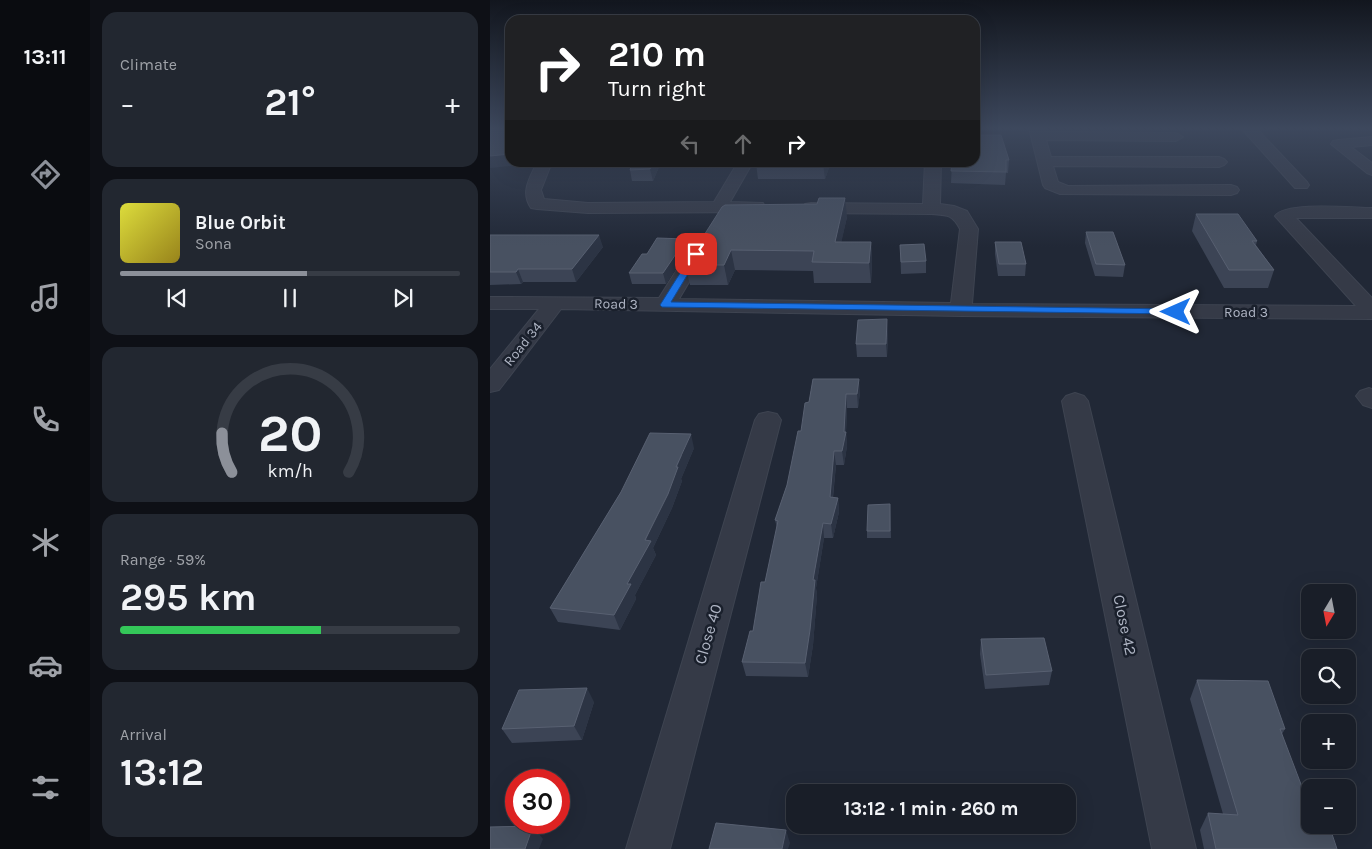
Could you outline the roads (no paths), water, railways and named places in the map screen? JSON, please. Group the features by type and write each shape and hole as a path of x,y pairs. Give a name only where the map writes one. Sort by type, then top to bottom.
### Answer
{"street":[{"path":"543,168 533,190 537,204 588,208 719,207 770,211 725,217 717,221 665,305"},
{"path":"719,207 743,168"},
{"path":"931,209 932,168"},
{"path":"1046,168 1051,185 1066,191 1231,190"},
{"path":"1286,168 1302,185"},
{"path":"796,208 931,209 948,210 961,215 969,229 961,310"},
{"path":"1372,213 1297,212 1284,216 1372,312"},
{"name":"Road 3","path":"490,303 961,310 1372,312"},
{"name":"Road 34","path":"490,384 555,303"},
{"name":"Close 42","path":"1075,401 1174,849"},
{"name":"Close 40","path":"648,849 768,420"}]}
